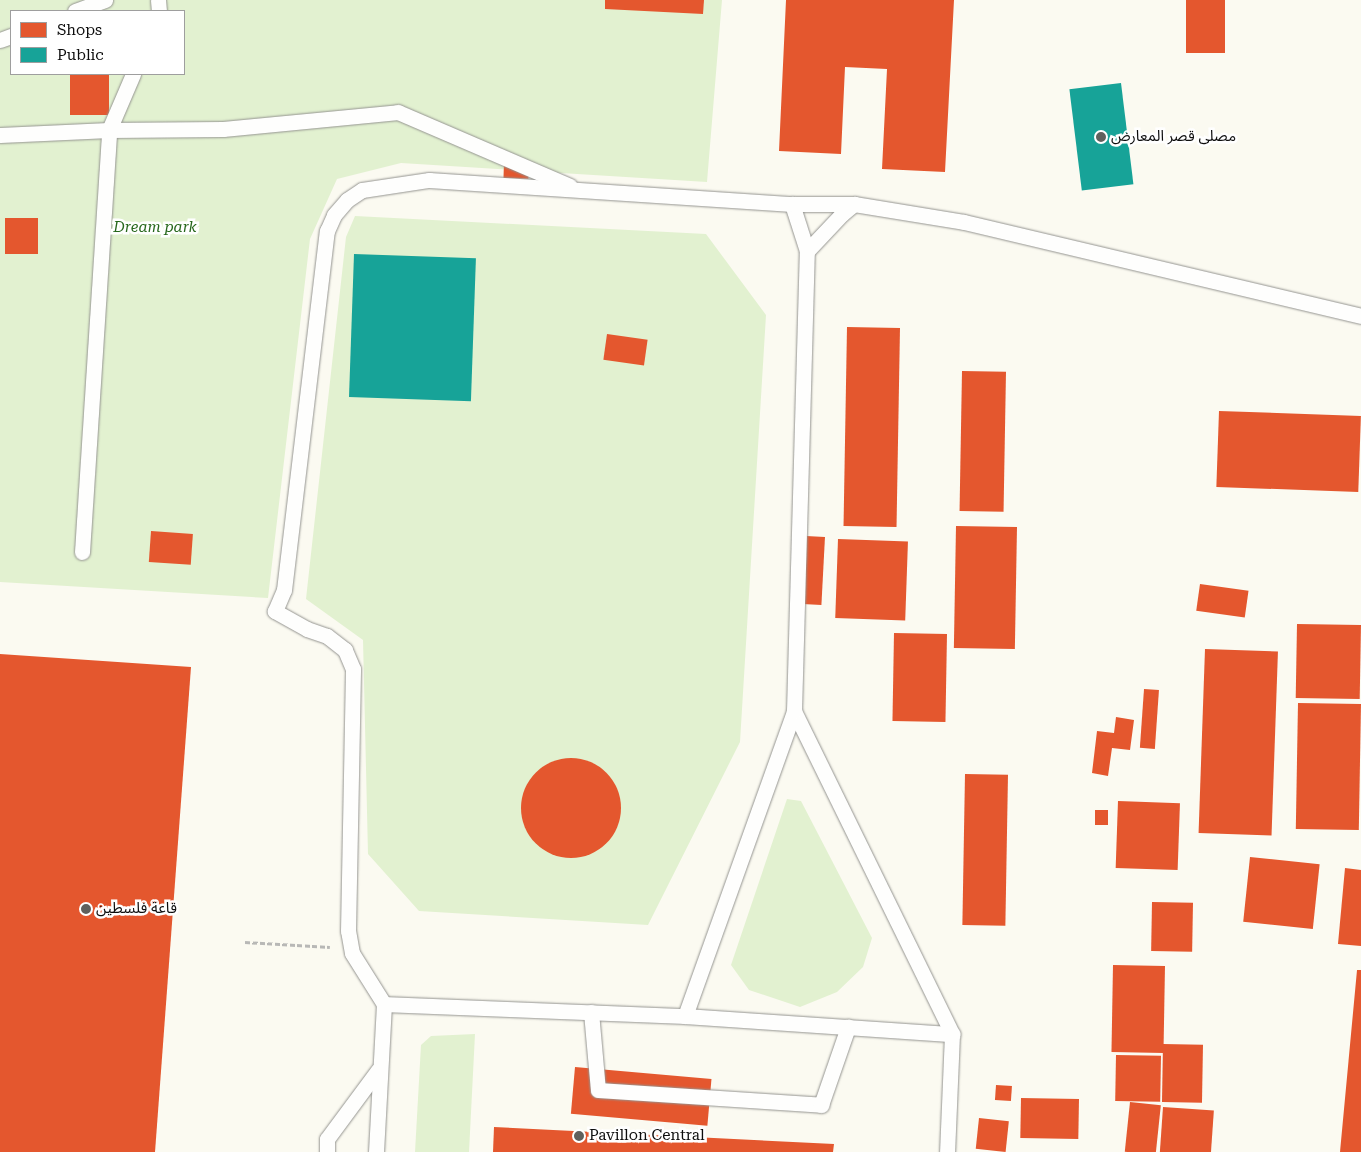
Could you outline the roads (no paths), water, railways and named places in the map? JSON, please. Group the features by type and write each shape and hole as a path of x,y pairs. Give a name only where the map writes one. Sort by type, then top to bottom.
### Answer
{"lane":[{"path":"78,10 105,0"},
{"path":"82,552 109,130 132,75"},
{"path":"0,134 109,130 223,129 398,112 581,190"},
{"path":"376,1152 384,1004 352,953 348,931 353,669 344,650 327,636 307,629 275,611 284,590 327,231 347,200 362,190 389,184 428,180 792,204 854,204 964,222 1361,316"},
{"path":"685,1016 794,710 807,251 792,204"},
{"path":"807,251 854,204"},
{"path":"794,710 952,1034 947,1152"},
{"path":"384,1004 685,1016 952,1034"},
{"path":"590,1012 598,1090 821,1105 848,1027"},
{"path":"327,1152 327,1138 379,1069"}],"place":[{"name":"مصلى قصر المعارض","path":"1101,137"},
{"name":"قاعة فلسطين","path":"86,909"},
{"name":"Pavillon Central","path":"579,1136"}],"park label":[{"name":"Dream park","path":"155,228"}]}
